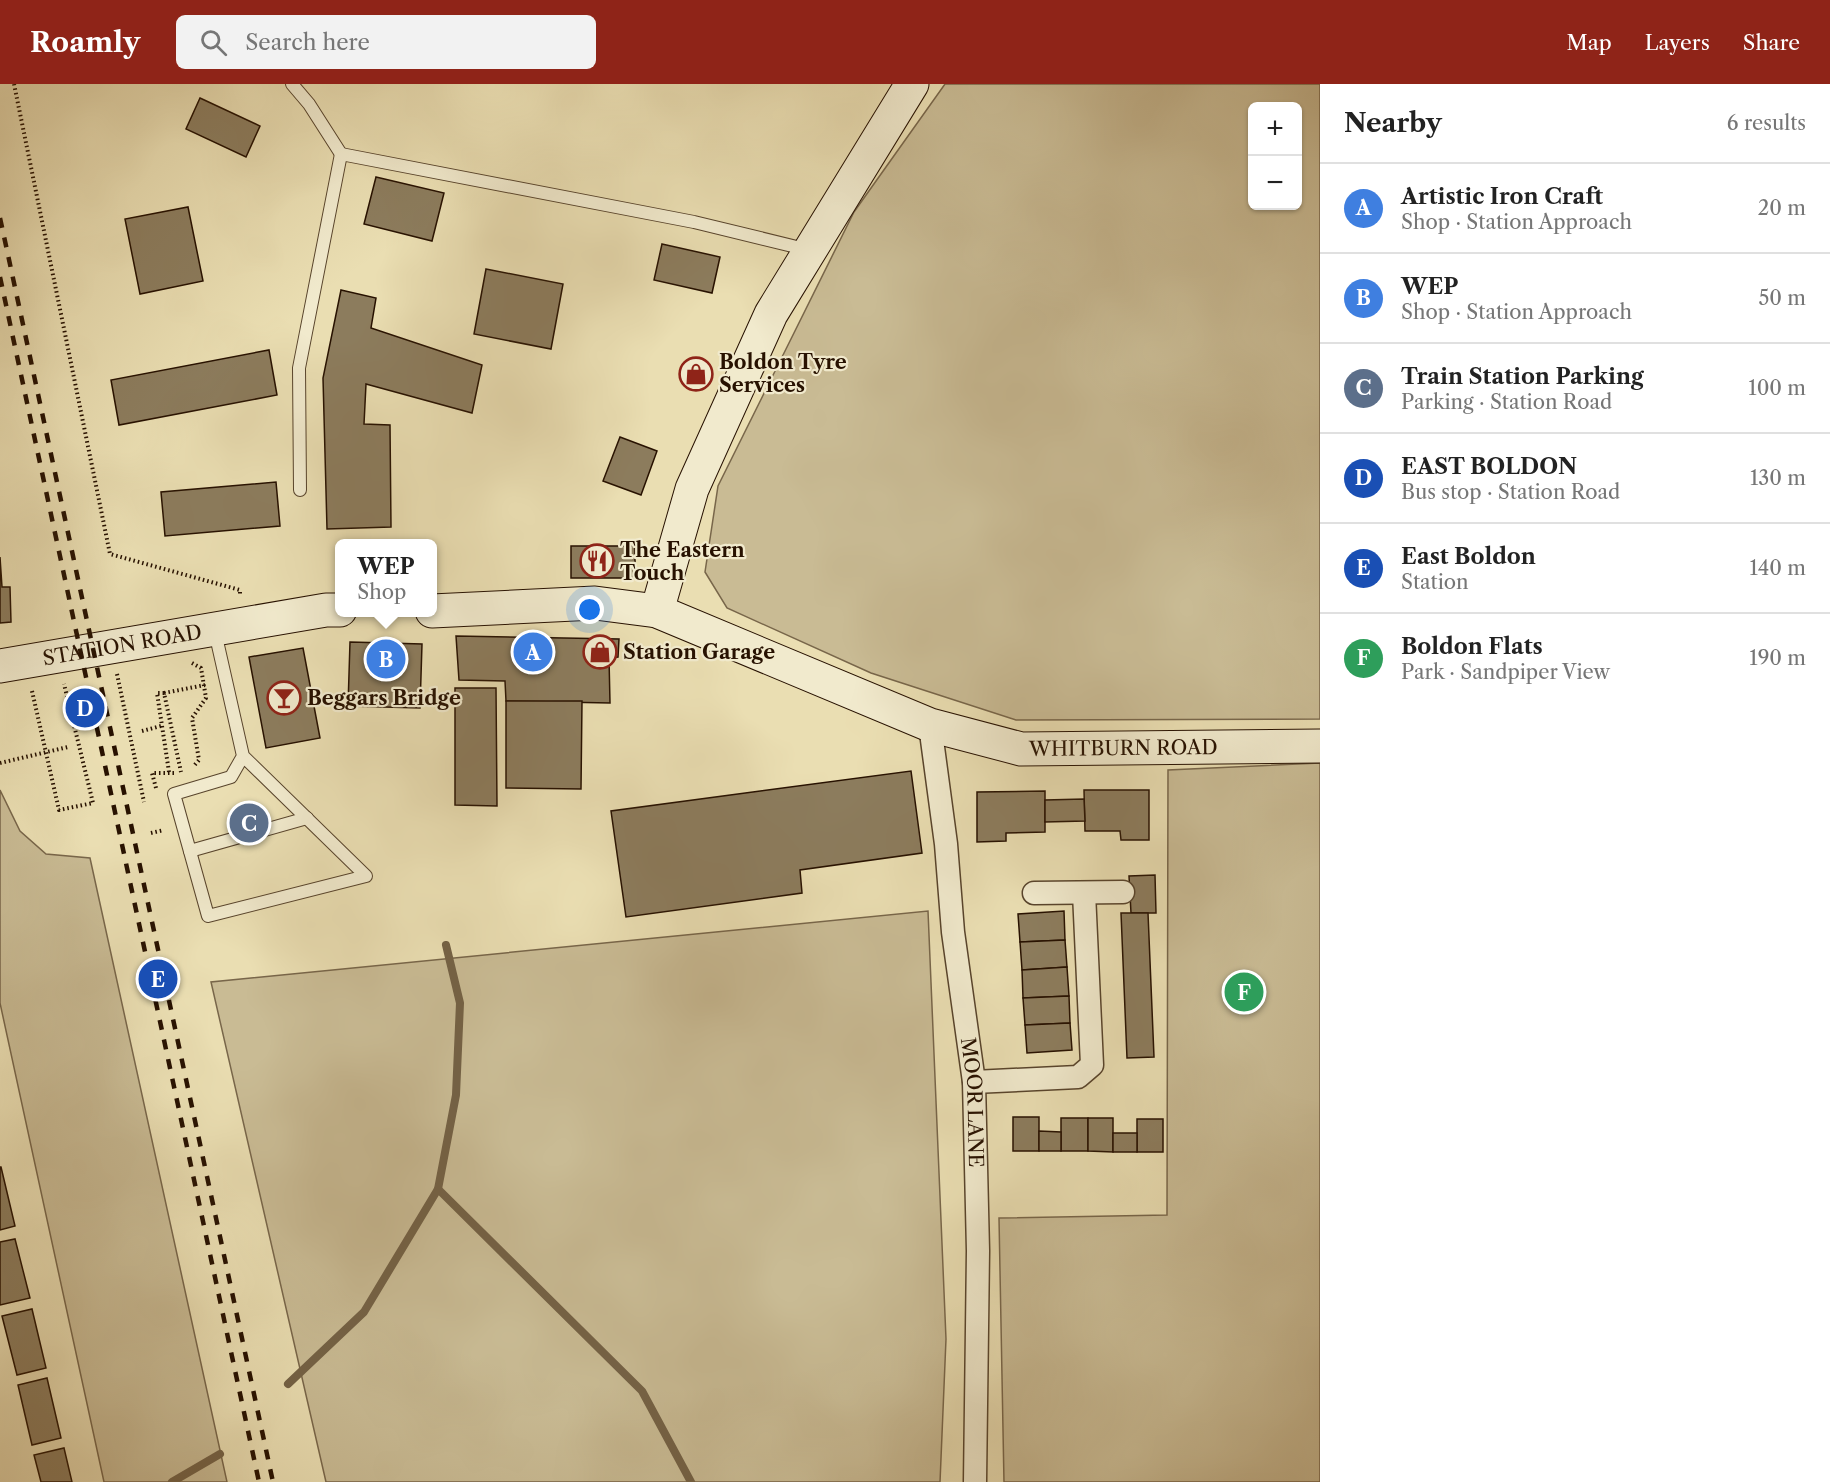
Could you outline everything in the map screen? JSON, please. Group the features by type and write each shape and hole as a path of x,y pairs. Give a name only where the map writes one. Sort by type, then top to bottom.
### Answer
{"main road":[{"path":"657,611 692,489 771,314 912,84"},
{"name":"WHITBURN ROAD","path":"437,611 595,603 657,611 930,725 1021,749 1320,746"},
{"name":"STATION ROAD","path":"10,678 215,630 335,611"}],"street":[{"name":"MOOR LANE","path":"930,725 946,844 953,932 974,1083 978,1251 975,1482"},
{"path":"1034,893 1123,892"},
{"path":"974,1083 1078,1077 1092,1065 1084,894"}],"lane":[{"path":"292,84 309,104 341,154 299,368 300,490"},
{"path":"341,154 694,222 810,250"},
{"path":"215,630 243,756 366,876 208,916 174,794 231,777 243,756"},
{"path":"190,851 307,818"}],"path":[{"path":"14,84 110,554 240,590 247,625"},
{"path":"152,773 169,772 182,775 190,771 199,760 192,718 206,698 205,685 201,669 191,662 180,663"},
{"path":"107,672 127,669"},
{"path":"117,670 144,802"},
{"path":"10,678 31,687 42,685"},
{"path":"31,687 59,810 93,803 63,680"},
{"path":"169,772 157,693 205,685"},
{"path":"164,693 182,775"},
{"path":"142,731 161,726"},
{"path":"0,762 68,747"}],"shaded area":[{"path":"945,84 1320,84 1320,719 1016,720 871,673 727,608 705,572 718,486 854,212"},
{"path":"1320,763 1320,1482 1004,1482 999,1218 1167,1215 1168,770"},
{"path":"0,790 20,831 46,854 90,858 227,1482 104,1482 0,1003"},
{"path":"928,911 946,1339 940,1482 326,1482 211,982"}],"building":[{"path":"200,98 260,126 246,157 186,129"},
{"path":"376,177 444,193 432,241 364,224"},
{"path":"188,207 203,281 140,294 125,219"},
{"path":"662,244 720,257 712,293 654,280"},
{"path":"486,269 563,284 551,349 474,334"},
{"path":"341,290 376,298 371,328 482,365 472,413 366,384 364,424 390,425 391,527 327,529 323,378"},
{"path":"269,350 277,395 119,425 111,380"},
{"path":"620,437 657,451 641,495 603,481"},
{"path":"276,482 280,526 165,536 161,492"},
{"path":"571,546 635,546 635,578 571,578"},
{"path":"0,557 2,587 10,587 11,622 0,623"},
{"path":"456,636 619,639 618,657 609,658 610,703 506,701 505,681 459,680"},
{"path":"350,642 422,644 420,708 348,706"},
{"name":"Beggars Bridge","path":"303,648 320,738 266,748 249,657"},
{"path":"455,688 496,688 497,806 455,805"},
{"path":"506,701 582,701 581,789 506,788"},
{"path":"911,771 922,853 800,870 802,893 626,917 611,811"},
{"path":"1084,790 1149,790 1149,840 1121,840 1120,831 1085,831"},
{"path":"1045,791 1045,832 1006,833 1006,841 977,842 977,792"},
{"path":"1084,799 1085,821 1045,822 1045,800"},
{"path":"1155,875 1156,913 1131,913 1129,876"},
{"path":"1064,911 1065,940 1020,942 1018,914"},
{"path":"1121,913 1148,913 1154,1057 1127,1058"},
{"path":"1065,940 1067,967 1022,970 1020,942"},
{"path":"1067,967 1069,996 1023,998 1022,970"},
{"path":"1069,996 1070,1023 1025,1025 1023,998"},
{"path":"1070,1023 1072,1050 1027,1053 1025,1025"},
{"path":"1013,1117 1039,1117 1039,1151 1013,1151"},
{"path":"1061,1118 1088,1118 1088,1151 1061,1151"},
{"path":"1088,1118 1113,1118 1113,1152 1088,1151"},
{"path":"1137,1119 1163,1119 1163,1152 1137,1152"},
{"path":"1039,1131 1061,1132 1061,1151 1039,1151"},
{"path":"1113,1133 1137,1133 1137,1152 1113,1152"},
{"path":"0,1167 15,1226 0,1230"},
{"path":"15,1239 30,1298 0,1305 0,1242"},
{"path":"32,1309 46,1368 17,1375 2,1316"},
{"path":"47,1378 61,1438 32,1445 18,1385"},
{"path":"64,1448 72,1482 41,1482 34,1455"}],"waterway":[{"path":"288,1384 364,1312 438,1189 456,1095 460,1003 446,945"},
{"path":"438,1189 642,1391 691,1482"},
{"path":"172,1482 220,1454"}],"railway":[{"path":"0,218 273,1482"},
{"path":"0,277 259,1482"}],"place":[{"name":"Boldon Tyre Services","path":"696,374"},
{"name":"The Eastern Touch","path":"597,561"},
{"name":"Artistic Iron Craft","path":"533,652"},
{"name":"Station Garage","path":"600,652"},
{"name":"WEP","path":"386,659"},
{"name":"Beggars Bridge","path":"284,698"},
{"name":"EAST BOLDON","path":"85,708"},
{"name":"Train Station Parking","path":"249,823"},
{"name":"East Boldon","path":"158,979"},
{"name":"Boldon Flats","path":"1244,992"}]}
